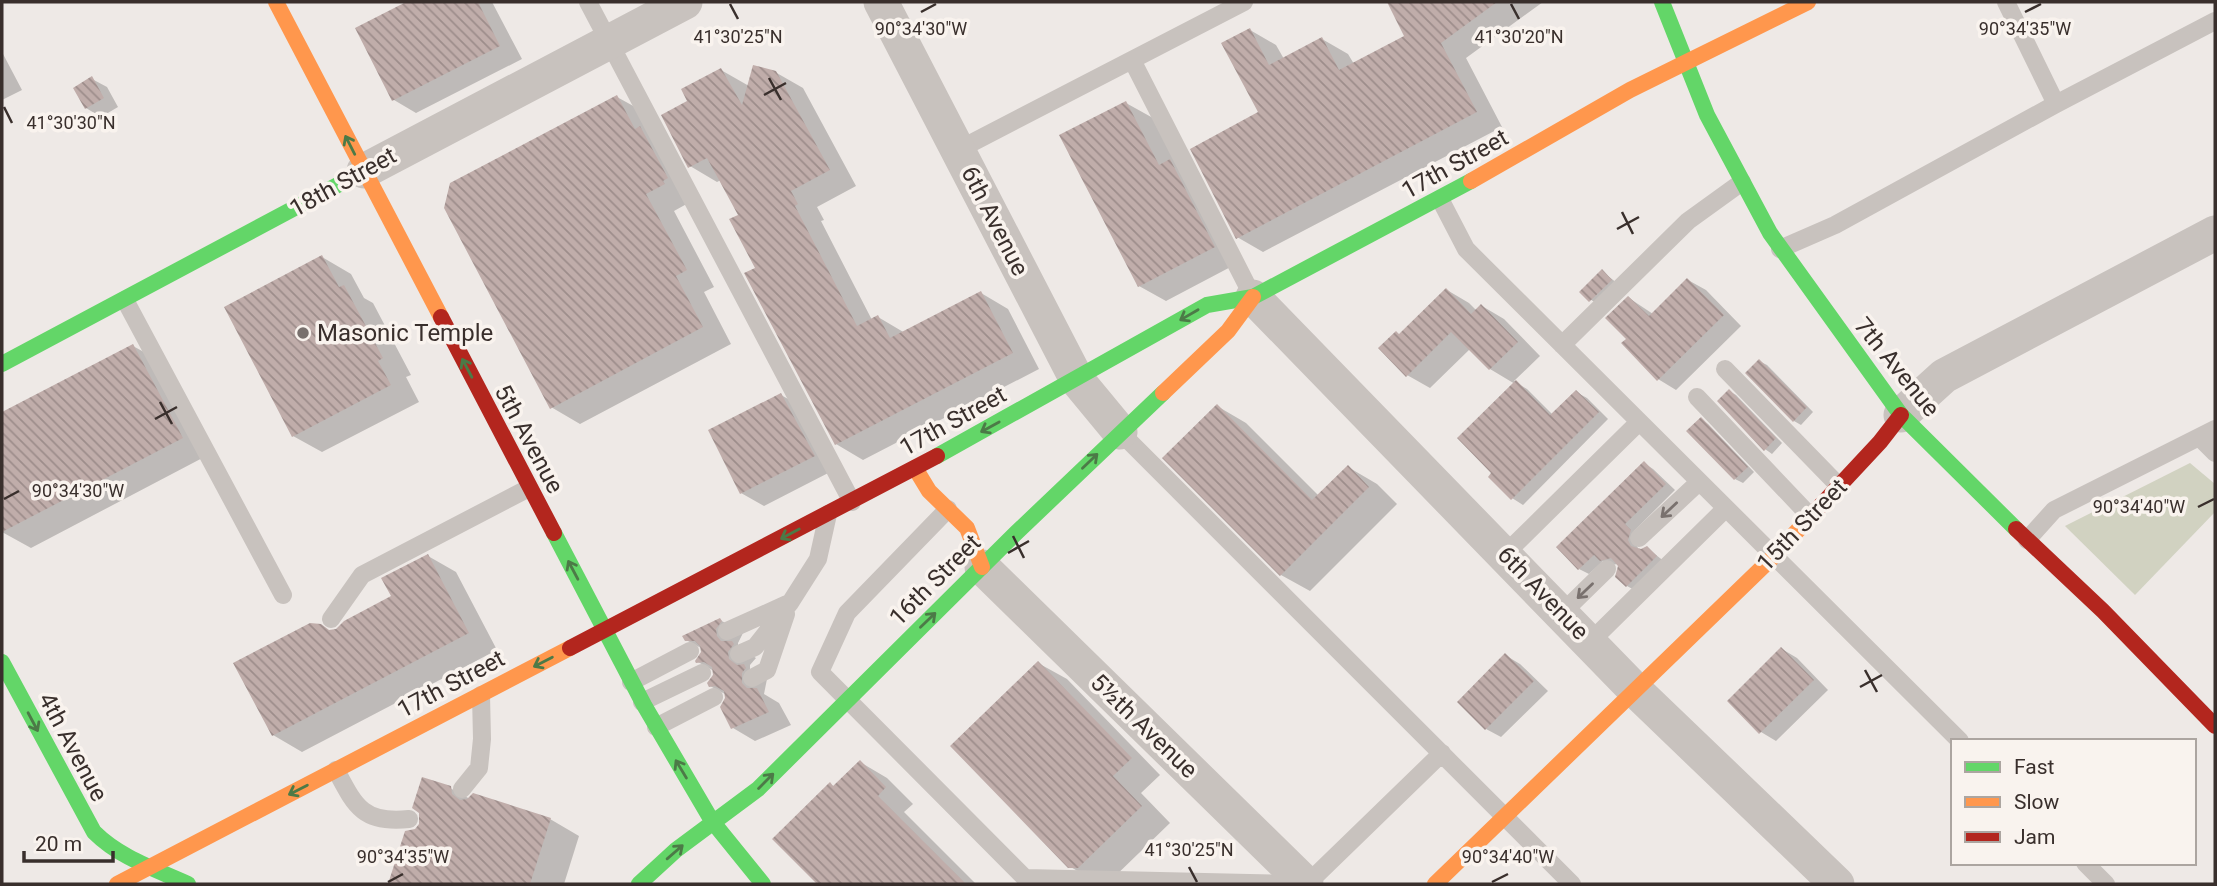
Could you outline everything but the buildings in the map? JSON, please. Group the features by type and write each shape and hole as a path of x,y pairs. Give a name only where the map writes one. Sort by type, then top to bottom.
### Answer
{"street":[{"name":"5th Avenue","path":"276,2 642,702 712,821 763,884"},
{"name":"18th Street","path":"2,364 684,2"},
{"name":"6th Avenue","path":"881,2 1077,380 1120,432"},
{"name":"7th Avenue","path":"1662,2 1707,115 1780,249 1901,415 2103,611 2215,726"},
{"name":"17th Street","path":"117,884 852,502 1077,380 1207,305 1254,298 1440,199 1684,62 1808,2"},
{"name":"15th Street","path":"1435,884 1773,557 1880,442 1901,415 1944,376 2215,233"},
{"name":"6th Avenue","path":"1254,298 1636,691 1837,884"},
{"name":"16th Street","path":"639,884 712,821 758,789 1120,432 1228,331 1254,298"},
{"path":"915,468 929,491 967,528 982,567"},
{"name":"5½th Avenue","path":"982,567 1306,884"},
{"name":"4th Avenue","path":"2,662 94,832 107,845 188,884"}],"lane":[{"path":"588,2 852,502"},
{"path":"958,150 1244,2"},
{"path":"2006,2 2056,104"},
{"path":"1780,249 1835,225 2215,21"},
{"path":"1132,60 1254,298"},
{"path":"1563,345 1688,221 1742,182"},
{"path":"1440,199 1466,249 1958,739"},
{"path":"125,300 283,595"},
{"path":"1725,369 1839,486"},
{"path":"1698,397 1810,516"},
{"path":"1505,554 1639,422"},
{"path":"2027,540 2054,510 2215,429"},
{"path":"1120,432 1572,884"},
{"path":"2199,437 2215,453"},
{"path":"1639,538 1699,482"},
{"path":"331,619 362,575 529,488"},
{"path":"1590,642 1726,508"},
{"path":"948,509 847,613 820,672 1028,881 1289,884"},
{"path":"739,654 755,647 790,603 818,559 828,514"},
{"path":"1562,613 1607,569"},
{"path":"727,631 790,603"},
{"path":"751,678 768,670 790,603"},
{"path":"631,682 690,651"},
{"path":"642,702 702,673"},
{"path":"462,789 479,768 482,739 481,695"},
{"path":"656,727 714,697"},
{"path":"1306,884 1441,753"},
{"path":"336,770 357,807 374,817 396,820 409,818"},
{"path":"2087,865 2106,884"}],"green space":[{"path":"2190,463 2215,484 2215,512 2135,595 2065,526"}],"traffic: fast":[{"path":"1662,2 1707,115 1770,233 1901,415 2016,529"},
{"path":"2,364 364,171"},
{"path":"937,456 1207,305 1253,297 1471,181"},
{"path":"639,884 676,850 758,789 1016,533 1163,393"},
{"path":"554,533 644,705 712,821 763,884"},
{"path":"2,662 94,832 126,856 188,884"}],"traffic: slow":[{"path":"276,2 441,317"},
{"path":"1471,181 1630,90 1808,2"},
{"path":"1163,393 1228,331 1253,297"},
{"path":"915,468 929,491 967,528 982,567"},
{"path":"1435,884 1773,557 1812,515"},
{"path":"117,884 570,648"}],"traffic: jam":[{"path":"441,317 554,533"},
{"path":"1812,515 1880,442 1901,415"},
{"path":"570,648 937,456"},
{"path":"2016,529 2103,611 2215,726"}],"place":[{"name":"Masonic Temple","path":"303,333"}]}
